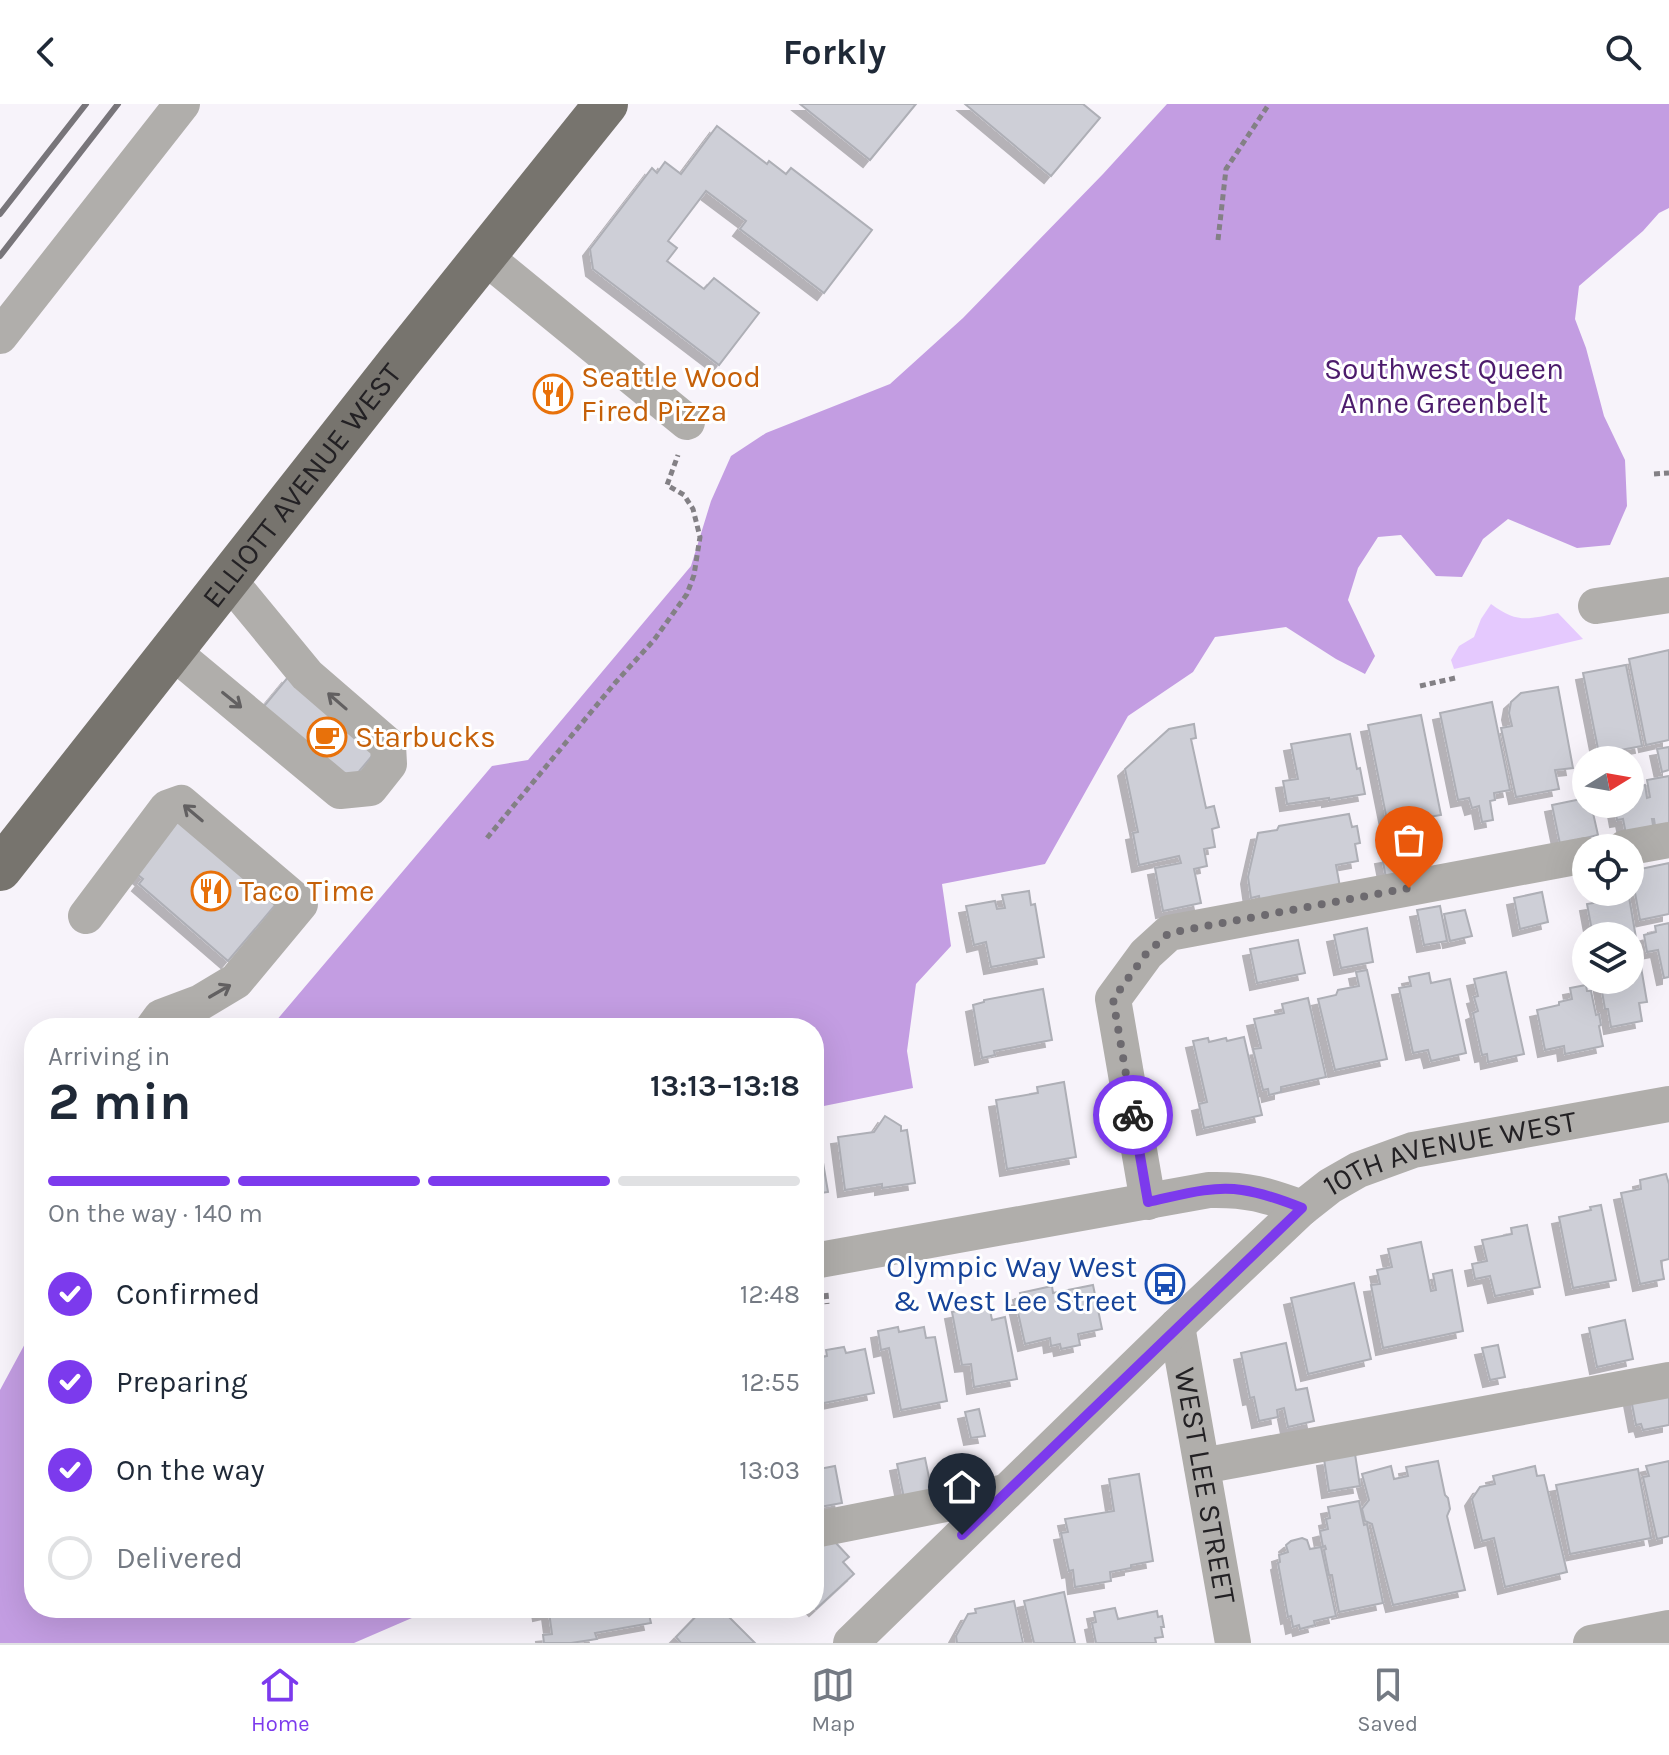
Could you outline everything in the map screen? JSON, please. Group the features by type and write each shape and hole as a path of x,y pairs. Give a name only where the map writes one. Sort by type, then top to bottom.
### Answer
{"main road":[{"name":"ELLIOTT AVENUE WEST","path":"0,869 606,104"}],"street":[{"path":"0,336 182,104"},
{"path":"484,256 684,435"},
{"path":"172,651 340,791 370,788 389,764 388,745 307,675 228,579"},
{"path":"1596,606 1669,595"},
{"path":"86,916 167,808 181,803 300,904 236,981 201,1002 160,1018"},
{"path":"1644,845 1669,840"},
{"path":"1148,1202 1113,999 1146,954 1169,933 1572,858"},
{"name":"10TH AVENUE WEST","path":"824,1259 1209,1190 1240,1189 1302,1208 1330,1186 1358,1170 1413,1150 1669,1104"},
{"path":"851,1643 1302,1208"},
{"name":"WEST LEE STREET","path":"1177,1326 1233,1643"},
{"path":"1202,1466 1669,1380"},
{"path":"824,1528 1006,1492"},
{"path":"1591,1643 1669,1628"}],"path":[{"path":"1218,240 1226,169 1269,104"},
{"path":"487,838 654,640 687,594 694,575 700,537 693,509 684,495 667,485 684,435"},
{"path":"1654,474 1669,473"},
{"path":"1420,686 1455,678"}],"shaded area":[{"path":"1491,604 1509,615 1523,618 1558,613 1583,639 1454,669 1451,660 1459,646 1474,637"}],"green space":[{"name":"Southwest Queen Anne Greenbelt","path":"1167,104 1669,104 1669,208 1659,213 1643,231 1579,286 1575,319 1604,416 1625,460 1627,506 1610,545 1577,548 1508,519 1483,539 1462,577 1436,576 1401,535 1378,537 1358,568 1348,600 1375,656 1365,674 1286,627 1215,637 1193,672 1128,716 1045,864 942,884 951,946 916,984 907,1051 913,1088 824,1106 824,1018 278,1018 492,766 528,760 691,566 711,501 731,456 766,433 890,384 963,318"},
{"path":"24,1346 24,1618 412,1618 354,1643 0,1643 0,1390"}],"building":[{"path":"800,104 916,104 870,160"},
{"path":"965,104 1083,104 1100,118 1051,176"},
{"path":"717,126 767,164 769,161 786,174 791,168 872,230 824,293 740,229 746,221 706,191 668,241 677,248 667,261 704,289 714,278 759,313 719,365 593,269 590,249 652,168 657,173 665,162 681,174"},
{"path":"1669,650 1669,740 1646,745 1629,659"},
{"path":"1626,665 1642,746 1597,746 1583,673"},
{"name":"Starbucks","path":"289,676 377,750 351,781 260,711"},
{"path":"1558,687 1572,768 1555,770 1559,789 1516,797 1501,728 1512,726 1509,713 1511,702 1521,693"},
{"path":"1492,702 1510,790 1494,793 1495,800 1490,801 1493,820 1482,822 1479,806 1472,808 1469,798 1458,800 1440,713"},
{"path":"1421,715 1441,815 1405,821 1407,827 1393,829 1392,824 1388,825 1368,725"},
{"path":"1194,724 1196,738 1191,739 1206,808 1214,806 1219,827 1212,829 1215,847 1204,849 1207,866 1194,869 1201,903 1163,911 1155,868 1181,863 1179,856 1139,865 1133,833 1138,832 1125,769 1169,729"},
{"path":"1350,734 1365,794 1287,804 1283,781 1298,779 1291,744"},
{"path":"1669,747 1669,770 1662,772 1657,749"},
{"path":"1669,776 1669,830 1656,832 1652,819 1654,831 1626,834 1623,819 1617,818 1644,818 1644,785 1647,798 1650,797 1647,780"},
{"path":"1572,801 1572,818 1594,818 1598,834 1572,834 1572,841 1560,844 1552,805"},
{"name":"Taco Time","path":"173,814 282,897 228,961 139,884 143,879 128,867"},
{"path":"1349,814 1352,827 1357,826 1360,843 1355,844 1358,861 1336,865 1340,887 1260,902 1259,896 1251,898 1248,877 1258,833 1277,830 1279,826"},
{"path":"1411,852 1416,882 1388,888 1382,857"},
{"path":"1669,863 1669,914 1640,920 1637,906 1644,906 1644,868"},
{"path":"1029,891 1031,905 1035,904 1044,957 991,967 986,942 974,945 966,906 995,901 997,909 1005,908 1002,895"},
{"path":"1542,892 1548,922 1520,929 1514,898"},
{"path":"1440,906 1447,941 1424,945 1417,910"},
{"path":"1587,906 1631,906 1633,922 1590,922"},
{"path":"1465,910 1472,936 1450,941 1444,914"},
{"path":"1669,923 1669,977 1664,978 1658,950 1647,952 1644,935 1656,932 1655,926"},
{"path":"1367,928 1373,962 1341,968 1334,935"},
{"path":"1298,940 1305,973 1257,983 1250,949"},
{"path":"1367,970 1387,1059 1335,1070 1318,999 1336,995 1338,990 1359,986 1356,972"},
{"path":"1506,972 1524,1054 1488,1062 1487,1054 1482,1055 1473,1013 1478,1011 1474,979"},
{"path":"1429,973 1431,983 1450,979 1466,1053 1431,1061 1428,1050 1413,1053 1399,988 1411,986 1409,977"},
{"path":"1644,984 1647,1002 1639,1003 1642,1021 1611,1027 1608,1009 1605,1009 1602,994 1644,994"},
{"path":"1570,988 1572,994 1592,994 1596,1015 1599,1014 1603,1046 1565,1054 1564,1046 1545,1050 1537,1010 1572,999"},
{"path":"1043,989 1052,1040 994,1051 995,1055 982,1058 973,1005 984,1000"},
{"path":"1308,998 1326,1077 1281,1087 1281,1092 1269,1095 1268,1089 1263,1090 1253,1049 1261,1048 1254,1019 1284,1013 1282,1004"},
{"path":"1244,1037 1262,1115 1204,1128 1199,1104 1207,1102 1193,1041 1208,1038 1209,1042 1226,1038 1227,1041"},
{"path":"1064,1082 1076,1157 1007,1169 996,1100 1038,1093 1037,1087"},
{"path":"885,1116 901,1126 901,1131 907,1130 915,1183 845,1190 838,1137 874,1132"},
{"path":"824,1168 828,1192 824,1193"},
{"path":"1666,1174 1669,1184 1669,1259 1661,1261 1664,1279 1640,1284 1621,1193 1641,1189 1640,1180"},
{"path":"1601,1205 1616,1280 1573,1288 1559,1217"},
{"path":"1527,1225 1540,1287 1495,1296 1490,1276 1475,1279 1472,1264 1487,1261 1482,1240 1512,1234 1511,1228"},
{"path":"1421,1242 1431,1291 1436,1290 1433,1274 1452,1270 1463,1331 1383,1348 1371,1285 1380,1284 1377,1270 1392,1267 1388,1249"},
{"path":"1354,1283 1371,1359 1308,1374 1291,1298"},
{"path":"1093,1285 1102,1329 1078,1334 1080,1345 1061,1349 1060,1344 1051,1346 1050,1338 1025,1344 1015,1299 1021,1298 1020,1293 1052,1286 1053,1293"},
{"path":"989,1305 992,1320 1005,1317 1017,1379 974,1387 971,1364 962,1365 952,1312"},
{"path":"1625,1320 1633,1359 1597,1367 1589,1328"},
{"path":"898,1327 899,1332 924,1327 926,1338 935,1337 947,1401 901,1410 889,1348 881,1350 878,1331"},
{"path":"1286,1343 1296,1390 1307,1388 1314,1421 1288,1427 1284,1408 1277,1410 1278,1417 1259,1421 1254,1397 1250,1398 1241,1353"},
{"path":"1498,1345 1505,1377 1490,1380 1482,1348"},
{"path":"844,1347 846,1353 865,1349 874,1393 824,1403 826,1350"},
{"path":"1669,1386 1669,1425 1643,1430 1641,1424 1636,1425 1631,1399"},
{"path":"979,1409 985,1436 971,1438 965,1412"},
{"path":"1355,1454 1360,1486 1329,1491 1324,1459"},
{"path":"925,1458 933,1497 905,1503 897,1464"},
{"path":"1438,1461 1450,1509 1447,1516 1465,1590 1393,1605 1372,1524 1365,1521 1362,1509 1369,1500 1362,1474 1391,1466 1394,1479 1408,1476 1406,1467"},
{"path":"1669,1461 1669,1536 1657,1539 1643,1477 1649,1476 1646,1466"},
{"path":"835,1466 842,1503 824,1506 824,1468"},
{"path":"1535,1466 1537,1476 1544,1475 1567,1572 1505,1587 1494,1538 1482,1541 1472,1499 1480,1487 1495,1484 1493,1476"},
{"path":"1638,1469 1651,1538 1570,1554 1556,1485"},
{"path":"1139,1474 1153,1561 1110,1572 1111,1581 1075,1587 1061,1533 1068,1532 1065,1519 1114,1511 1109,1479"},
{"path":"1359,1501 1364,1525 1367,1524 1383,1603 1339,1612 1320,1531 1328,1529 1328,1507"},
{"path":"1302,1538 1307,1540 1310,1549 1321,1547 1336,1616 1314,1621 1315,1625 1300,1629 1299,1625 1293,1627 1291,1616 1288,1617 1278,1563 1279,1555 1288,1552 1286,1545"},
{"path":"835,1542 849,1557 843,1562 854,1574 824,1602 824,1544"},
{"path":"1064,1592 1075,1643 1034,1643 1024,1601"},
{"path":"1014,1601 1023,1643 957,1643 956,1636 968,1614 976,1613 975,1609"},
{"path":"1115,1608 1118,1619 1157,1611 1158,1617 1162,1616 1163,1637 1155,1638 1156,1643 1096,1643 1092,1623 1096,1622 1094,1612"},
{"path":"550,1618 650,1618 651,1623 595,1633 597,1639 544,1643 543,1635 552,1634"},
{"path":"694,1618 730,1618 755,1643 681,1643 676,1637"}],"railway":[{"path":"0,214 86,104"},
{"path":"0,256 118,104"}],"way so far":[{"path":"1133,1115 1113,999 1146,954 1169,933 1409,888"}],"place":[{"name":"Seattle Wood Fired Pizza","path":"553,394"},
{"name":"Starbucks","path":"327,737"},
{"name":"Taco Time","path":"211,891"},
{"name":"Olympic Way West & West Lee Street","path":"1165,1284"}],"route":[{"path":"962,1535 1302,1208 1240,1189 1209,1190 1148,1202 1133,1115"}]}
